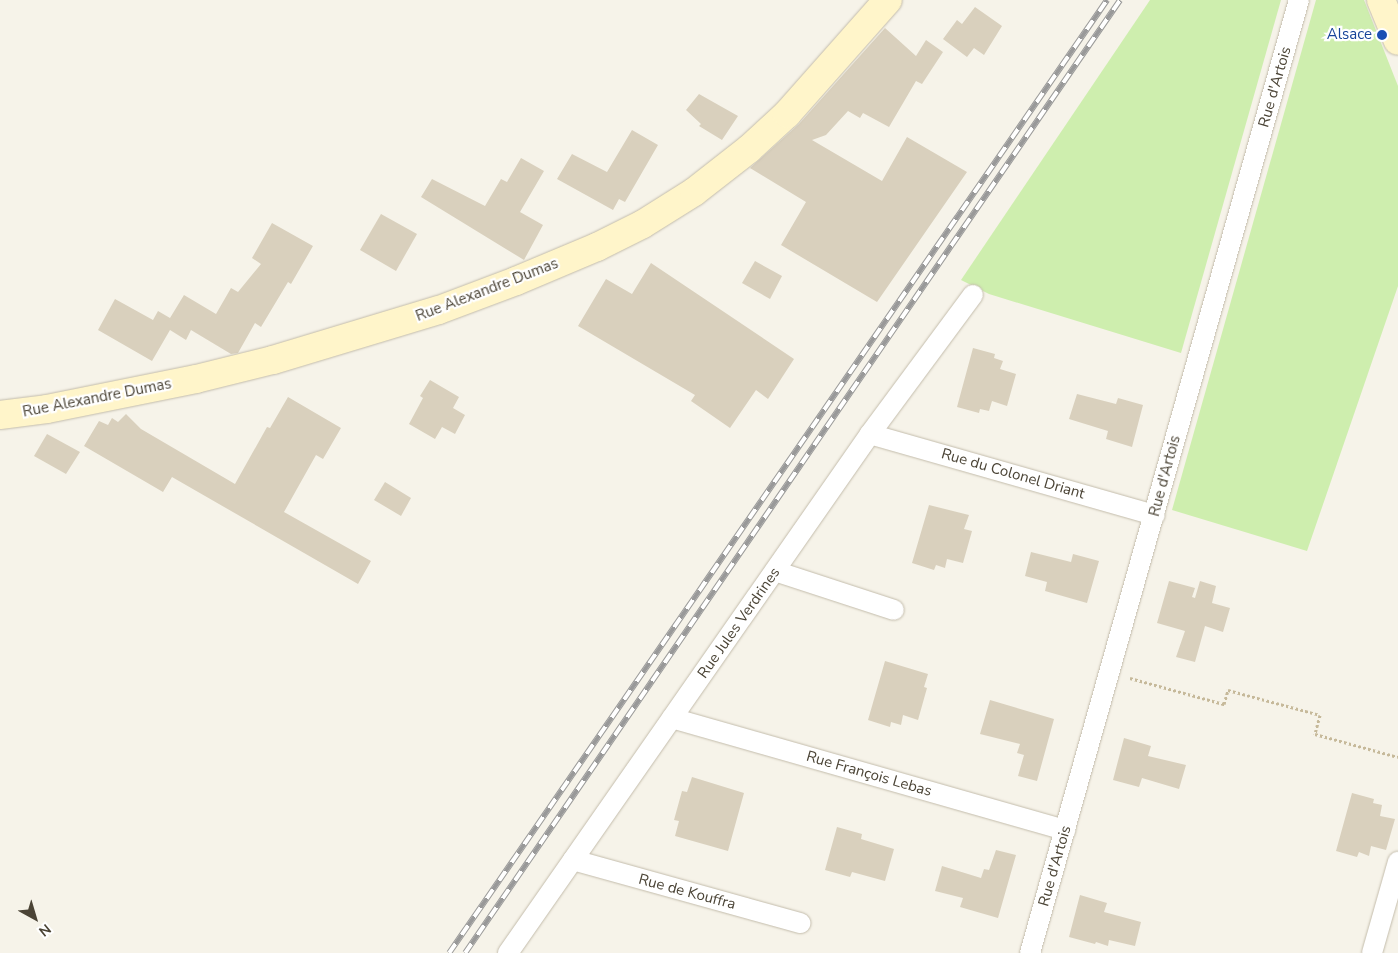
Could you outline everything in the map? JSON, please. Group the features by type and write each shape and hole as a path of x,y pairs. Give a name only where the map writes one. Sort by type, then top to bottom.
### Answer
{"street":[{"name":"Rue Alexandre Dumas","path":"0,415 47,409 177,383 273,360 440,310 516,281 596,247 643,224 694,192 749,149 787,114 888,0"},
{"name":"Rue d'Artois","path":"1030,953 1155,514 1183,405 1299,0"},
{"path":"1381,0 1398,41"},
{"name":"Rue Jules Verdrines","path":"508,953 870,434 973,295"},
{"name":"Rue du Colonel Driant","path":"870,434 1155,514"},
{"path":"775,571 894,610"},
{"name":"Rue François Lebas","path":"672,718 1065,830"},
{"name":"Rue de Kouffra","path":"573,860 800,923"},
{"path":"1372,953 1398,862"}],"path":[{"path":"1110,673 1224,704 1228,690 1320,715 1315,734 1398,757"}],"green space":[{"path":"1150,0 1281,0 1181,353 989,294 961,280"},
{"path":"1316,0 1364,0 1398,86 1398,286 1307,551 1172,510"}],"building":[{"path":"975,7 1002,26 984,55 974,48 967,57 943,39 957,20 962,24"},
{"path":"885,28 916,56 926,40 943,52 922,84 916,81 889,127 863,113 860,118 848,111 826,135 812,140 882,181 907,137 967,172 877,302 781,245 806,202 750,168 799,124"},
{"path":"699,94 738,116 722,140 699,126 701,124 686,110"},
{"path":"632,130 658,145 625,202 619,199 613,210 557,179 572,154 607,172"},
{"path":"521,158 544,171 520,212 543,225 524,260 421,197 432,179 485,206 501,179 507,182"},
{"path":"381,214 417,234 396,271 360,250"},
{"path":"272,223 313,246 291,284 288,282 261,327 255,323 238,353 231,354 191,330 186,340 170,330 152,361 98,330 115,299 153,320 158,311 170,318 184,295 216,314 231,288 238,292 261,264 252,258"},
{"path":"755,261 782,276 770,299 742,283"},
{"path":"651,263 794,359 768,399 756,390 730,428 691,401 695,395 578,326 606,279 632,294"},
{"path":"973,348 995,354 994,358 1003,361 1000,369 1016,374 1007,406 992,401 989,411 980,409 979,413 957,407"},
{"path":"430,380 459,397 453,408 465,415 455,434 442,427 435,439 409,424 423,398 420,396"},
{"path":"1077,394 1116,404 1118,398 1143,405 1132,447 1106,439 1108,431 1069,419"},
{"path":"288,397 341,428 323,459 316,455 284,512 371,561 358,584 172,477 163,492 84,446 99,421 108,425 112,418 118,422 126,414 141,429 235,484 267,427 270,428"},
{"path":"47,434 80,452 66,474 34,456"},
{"path":"385,482 411,498 401,516 374,500"},
{"path":"929,505 969,515 964,529 972,531 963,563 947,559 945,568 936,565 934,570 912,563"},
{"path":"1031,552 1071,562 1073,554 1099,561 1087,603 1045,591 1047,582 1025,576"},
{"path":"1169,581 1195,588 1192,597 1195,598 1200,581 1216,586 1212,603 1230,608 1223,632 1205,626 1195,662 1176,657 1185,631 1157,623"},
{"path":"885,661 928,674 924,687 927,688 918,720 903,715 901,725 891,722 890,727 868,720"},
{"path":"990,700 1054,719 1037,781 1018,776 1024,755 1017,753 1020,744 980,734"},
{"path":"1124,738 1151,746 1148,756 1186,765 1179,789 1142,778 1139,787 1113,780"},
{"path":"692,777 744,793 728,851 675,836 679,821 674,820 682,791 687,792"},
{"path":"1352,793 1374,799 1373,803 1382,805 1380,816 1395,819 1386,850 1371,846 1369,856 1359,852 1357,857 1336,851"},
{"path":"837,827 862,834 861,839 894,849 885,881 852,872 850,877 825,870"},
{"path":"996,850 1016,855 998,918 960,907 963,898 935,891 942,866 981,878 984,869 989,870"},
{"path":"1080,895 1107,903 1104,912 1141,922 1135,946 1109,940 1108,946 1069,937"}],"railway":[{"path":"449,953 1107,0"},
{"path":"465,953 1120,0"}],"place":[{"name":"Alsace","path":"1382,35"}]}
